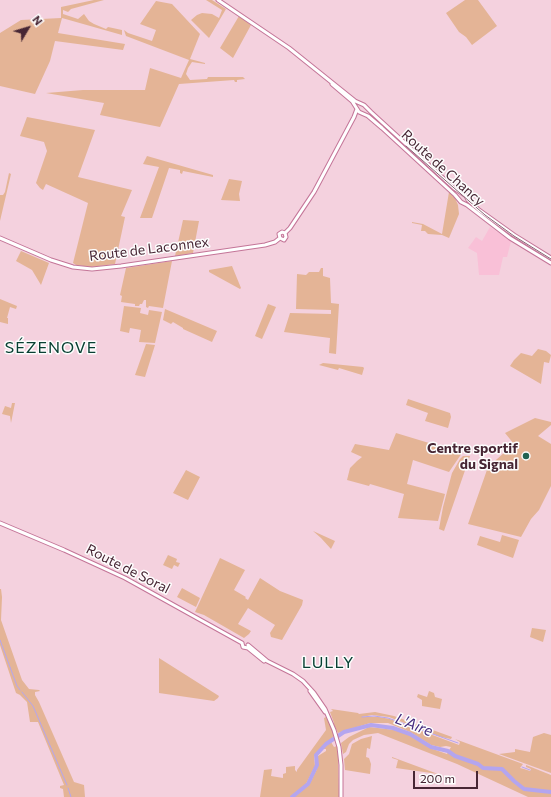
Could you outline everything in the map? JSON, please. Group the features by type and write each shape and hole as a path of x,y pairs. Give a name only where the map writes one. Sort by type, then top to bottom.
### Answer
{"main road":[{"path":"218,0 276,39 327,79 355,101 364,105 366,108 365,110 361,113 350,99 327,79"},
{"path":"357,108 360,104"},
{"name":"Route de Laconnex","path":"0,238 70,267 86,269 121,266 265,245 274,242 280,238 280,233 285,233 293,225 314,192 357,108"},
{"name":"Route de Chancy","path":"366,108 463,195 498,224 551,258"},
{"name":"Route de Laconnex","path":"352,120 361,113"},
{"name":"Route de Chancy","path":"361,113 368,116 387,133 459,199 460,202 510,238 551,263"},
{"path":"459,199 460,196 463,195"},
{"path":"463,203 467,202 467,198"},
{"name":"Route de Soral","path":"0,523 125,578 242,643 243,647 247,647 269,664 302,683 326,712 336,734 340,752 341,797"}],"shaded area":[{"path":"94,0 104,0 71,9 68,12 63,10 63,14 78,19 84,14 89,21 94,24 106,29 108,27 122,30 122,35 62,18 58,33 125,44 123,50 55,41 50,61 35,94 0,86 0,33 21,20 61,18 61,7"},
{"path":"206,0 212,0 226,9 209,38 191,20 202,13 212,14 219,18 222,10"},
{"path":"465,0 478,0 497,26 472,45 466,37 459,32 446,13"},
{"path":"156,1 172,4 200,34 190,59 205,64 192,62 186,74 190,80 207,79 208,77 243,77 245,79 237,80 237,82 234,80 179,84 160,127 100,115 104,103 46,93 83,90 145,90 150,68 181,78 189,60 126,36 124,30 128,33 152,41 156,30 140,24"},
{"path":"239,16 251,25 233,58 220,48"},
{"path":"27,117 95,130 78,177 132,190 121,216 125,217 115,264 91,267 76,265 73,263 88,203 46,184 43,190 36,183 47,151 44,142 20,136"},
{"path":"147,156 213,175 213,177 183,171 182,174 180,173 180,170 169,168 152,218 140,218 159,167 143,164"},
{"path":"9,173 11,174 0,221 0,195 3,195 5,192"},
{"path":"229,179 242,181 239,194 240,201 221,200"},
{"path":"449,192 455,198 458,205 459,214 449,238 442,235 428,234 425,231 421,231 422,225 412,223 423,224 442,234"},
{"path":"468,201 538,252 537,254 523,246 466,203"},
{"path":"183,220 199,221 193,253 175,256"},
{"path":"490,227 511,241 507,257 503,257 499,275 479,275 477,253 468,248 476,237 482,241"},
{"path":"21,251 49,263 41,285 32,270 16,261"},
{"path":"172,261 163,308 149,306 148,308 146,307 146,300 144,300 139,306 121,302 122,296 120,295 126,268"},
{"path":"232,266 241,288 240,289 209,272 209,270"},
{"path":"321,268 323,268 323,276 330,278 331,303 339,304 336,354 329,353 330,338 284,332 290,313 331,314 331,310 296,309 297,274 306,275 309,272 319,272"},
{"path":"0,299 17,306 16,309 10,307 7,318 8,324 0,322"},
{"path":"268,304 276,307 262,339 255,336"},
{"path":"124,306 141,308 140,313 148,315 149,310 162,312 155,343 139,342 141,330 130,328 129,333 120,331"},
{"path":"165,309 217,331 212,342 183,329 173,322 171,324 163,320"},
{"path":"146,344 155,345 145,377 135,375"},
{"path":"538,349 546,351 551,355 549,363 544,362 541,384 510,366 521,353 532,356"},
{"path":"323,363 364,368 362,375 339,368 338,370 319,365"},
{"path":"408,399 450,413 451,417 448,428 425,421 428,413 406,405"},
{"path":"12,403 15,403 11,423 10,416 2,414 5,406 11,408"},
{"path":"535,418 551,422 551,425 538,436 551,444 551,486 539,510 531,519 521,537 468,524 488,467 514,444 505,433"},
{"path":"396,433 462,453 449,472 413,460 407,484 445,494 438,521 398,518 404,494 370,484 369,486 347,480 350,468 362,457 351,452 355,444 389,450"},
{"path":"463,456 470,456 444,531 439,529 443,507 452,473"},
{"path":"186,470 200,477 188,500 173,493"},
{"path":"313,531 335,541 331,549 321,538"},
{"path":"502,535 519,540 513,558 477,545 480,536 500,542"},
{"path":"168,555 177,559 176,562 180,563 178,567 174,565 172,569 163,565"},
{"path":"220,558 245,570 234,590 246,597 245,598 248,600 260,578 280,591 303,600 302,605 282,640 271,637 270,633 275,625 248,608 238,624 251,631 244,638 204,615 195,612"},
{"path":"182,588 200,598 196,607 177,597"},
{"path":"0,589 2,597 1,620 22,680 29,689 40,691 35,692 35,695 74,782 84,785 85,797 64,797 63,789 60,788 60,786 64,785 38,722 30,722 27,702 16,693 0,645"},
{"path":"532,628 546,630 543,642 530,637"},
{"path":"159,658 219,696 218,698 214,701 159,693"},
{"path":"429,691 434,693 435,697 442,699 440,709 422,706 422,700 417,697 418,694 427,697"},
{"path":"331,709 359,714 375,712 394,716 452,737 451,739 441,737 389,717 372,715 362,717 379,717 390,719 459,745 460,742 455,739 523,764 520,768 530,771 531,769 526,767 526,765 551,775 551,797 528,797 457,764 378,733 364,735 353,740 349,744 346,752 343,754 341,743 349,737 369,727 395,730 412,736 430,748 447,754 451,747 431,745 410,732 388,723 370,723 338,733 335,727 332,730 334,736 314,755 315,766 306,784 290,797 260,797 264,770 272,769 271,776 283,778 283,774 286,773 286,767 295,766 295,770 297,772 326,730 324,718 326,717 331,726 334,723 330,712 333,711"},
{"path":"544,733 551,735 551,773 499,754 515,752 515,749 530,752 533,737"},
{"path":"372,736 370,749 367,748 366,757 369,758 371,764 370,774 345,770 344,759 349,754 352,744 361,739"},
{"path":"331,742 334,747 337,746 338,752 339,797 294,797 309,785 317,769 318,756 326,751 326,749 323,748"},
{"path":"392,757 438,774 396,768 398,760"}],"waterway":[{"path":"0,640 17,686 20,690"},
{"path":"22,692 33,706 67,785"},
{"path":"362,717 374,716 388,718 458,743"},
{"name":"L'Aire","path":"292,797 308,784 317,765 316,755 326,744 344,732 371,725 393,728 410,734 431,747 448,751 455,756 478,764 483,768 502,769 524,789 551,792"},
{"path":"522,767 530,770"},
{"path":"68,788 71,797"}],"tram line":[{"path":"406,146 485,215 514,236 551,259"}],"place":[{"name":"Centre sportif du Signal","path":"526,456"}],"district":[{"name":"SÉZENOVE","path":"51,348"},
{"name":"LULLY","path":"328,663"}]}
